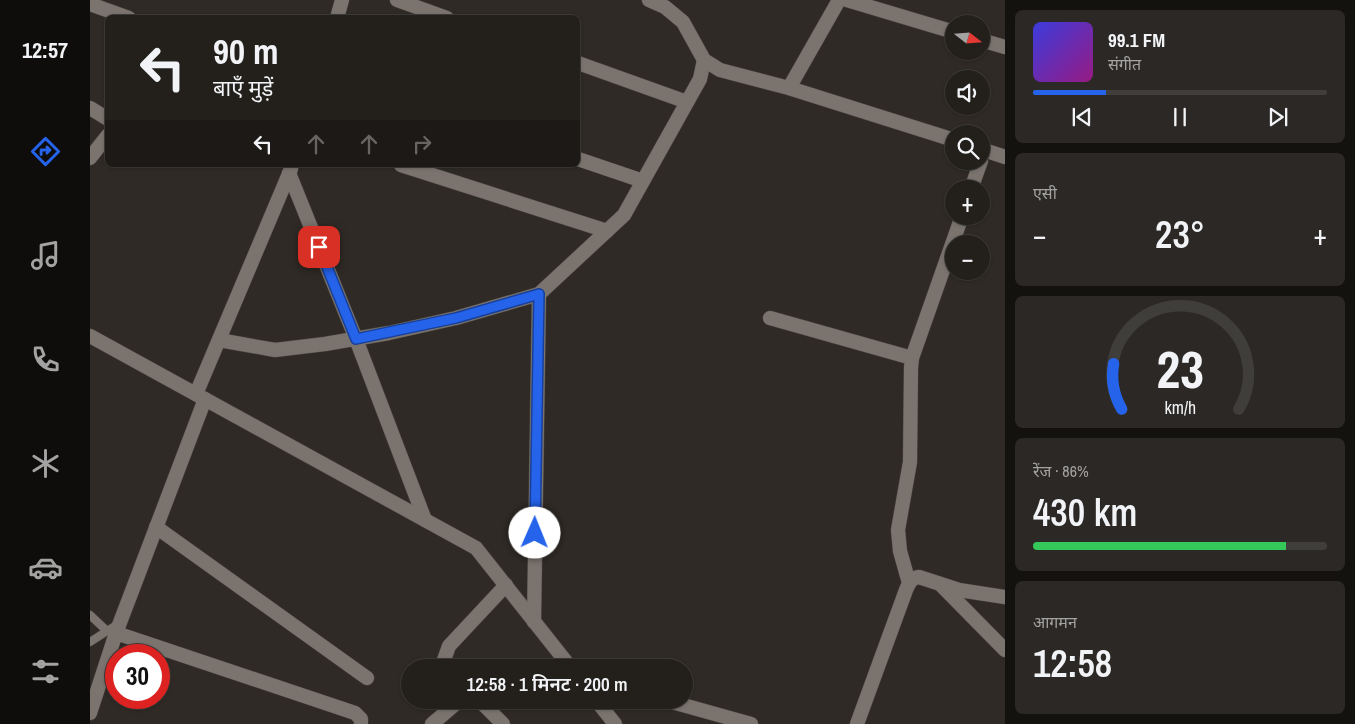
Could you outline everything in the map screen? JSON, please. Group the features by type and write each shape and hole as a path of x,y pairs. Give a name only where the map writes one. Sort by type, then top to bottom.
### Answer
{"street":[{"path":"338,15 342,0"},
{"path":"398,0 439,15"},
{"path":"649,0 665,7 683,22 704,60 720,70 789,88 945,137"},
{"path":"789,88 839,0"},
{"path":"847,0 945,29"},
{"path":"90,4 121,15"},
{"path":"990,43 1005,48"},
{"path":"219,340 275,350 356,339 456,318 539,294 624,216 700,79 704,60"},
{"path":"580,64 687,102"},
{"path":"90,108 105,117"},
{"path":"90,158 105,139"},
{"path":"990,155 1004,154"},
{"path":"580,160 643,181"},
{"path":"407,167 607,231"},
{"path":"291,169 425,520"},
{"path":"90,712 114,629 156,527 219,340 291,169"},
{"path":"909,583 899,546 898,530 910,462 910,378 912,358 959,225"},
{"path":"534,622 539,294"},
{"path":"770,318 912,358"},
{"path":"91,337 476,548 534,622 566,659"},
{"path":"156,527 367,678"},
{"path":"857,724 909,583 914,578 919,577 959,590 1005,597"},
{"path":"939,583 1005,650"},
{"path":"444,659 449,646 506,585"},
{"path":"114,629 355,713 361,719 361,724"},
{"path":"693,708 751,724"},
{"path":"432,724 450,709"},
{"path":"488,709 503,724"},
{"path":"604,709 615,724"}],"lane":[{"path":"90,616 114,629"},
{"path":"90,642 114,629"}],"route":[{"path":"319,247 356,339 456,318 539,294 535,533"}]}
